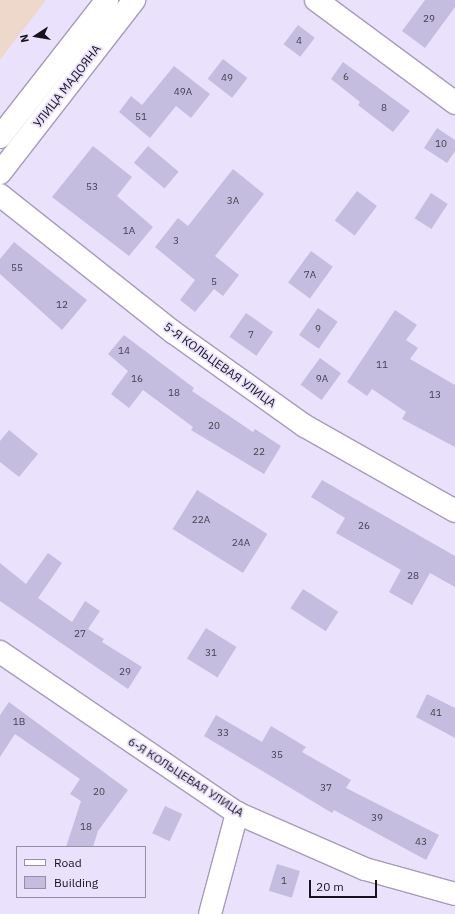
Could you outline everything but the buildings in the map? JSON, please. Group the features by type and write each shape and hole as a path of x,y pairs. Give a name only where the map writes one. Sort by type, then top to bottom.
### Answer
{"street":[{"name":"УЛИЦА МАДОЯНА","path":"0,137 107,0"},
{"name":"УЛИЦА МАДОЯНА","path":"0,173 134,0"},
{"path":"316,0 455,103"},
{"name":"5-Я КОЛЬЦЕВАЯ УЛИЦА","path":"0,195 173,332 305,426 455,511"},
{"name":"6-Я КОЛЬЦЕВАЯ УЛИЦА","path":"0,652 237,813 365,869 455,894"},
{"path":"210,914 237,813"}],"shaded area":[{"path":"0,0 46,0 0,60"}]}
